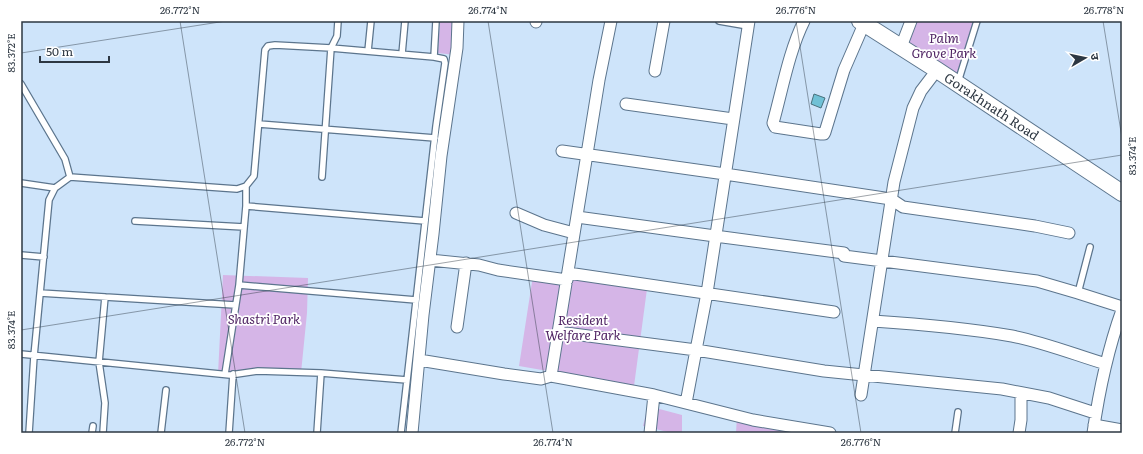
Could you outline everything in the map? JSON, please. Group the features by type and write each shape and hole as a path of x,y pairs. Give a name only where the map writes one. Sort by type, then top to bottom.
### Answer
{"main road":[{"name":"Gorakhnath Road","path":"862,22 1122,193"}],"street":[{"path":"412,433 412,380 419,360 441,156 456,48 458,21"},
{"path":"551,376 599,80 611,21"},
{"path":"655,71 664,21"},
{"path":"804,21 793,49 773,124 775,127 821,134 825,132 844,70 862,22"},
{"path":"901,48 911,21"},
{"path":"686,403 707,293 748,23"},
{"path":"861,395 894,182 913,108 921,91 937,70"},
{"path":"626,104 733,119"},
{"path":"562,151 892,199 904,207 1035,226 1068,233"},
{"path":"516,213 544,226 574,233"},
{"path":"577,217 844,254 882,261 1037,281 1078,293 1122,309 1120,323 1106,364 1093,429 1122,430"},
{"path":"430,260 466,263 498,270 707,293 834,312"},
{"path":"457,327 466,263"},
{"path":"872,321 940,326 1014,336 1106,364"},
{"path":"558,332 696,350 824,371 1002,389 1049,398 1096,413"},
{"path":"419,360 541,379 551,376 654,395 753,420 830,433"},
{"path":"1019,433 1021,420 1021,393"},
{"path":"650,433 654,395"}],"lane":[{"path":"322,177 330,48 337,36 338,21"},
{"path":"368,51 371,21"},
{"path":"402,54 405,21"},
{"path":"434,57 436,21"},
{"path":"719,21 748,23"},
{"path":"957,84 977,21"},
{"path":"29,433 34,356 49,200 55,188 70,177 237,189 246,186 254,176 265,50 268,46 275,45 368,51 444,59 445,63 416,300 412,380 400,433"},
{"path":"21,84 65,159 70,177"},
{"path":"258,124 435,138"},
{"path":"21,183 55,188"},
{"path":"225,374 239,285 246,206 246,186"},
{"path":"246,206 425,221"},
{"path":"135,221 244,227"},
{"path":"1078,293 1090,246"},
{"path":"21,255 44,257"},
{"path":"239,285 416,300"},
{"path":"40,293 235,305"},
{"path":"103,433 105,404 99,362 105,297"},
{"path":"21,354 225,374 258,371 412,380"},
{"path":"230,433 233,374"},
{"path":"317,433 321,374"},
{"path":"161,433 166,390"},
{"path":"955,433 958,412"},
{"path":"92,433 93,426"}],"green space":[{"path":"440,21 457,21 455,55 438,53"},
{"name":"Palm Grove Park","path":"913,21 977,21 956,82 903,47"},
{"name":"Resident Welfare Park","path":"534,269 647,289 634,386 519,366"},
{"name":"Shastri Park","path":"223,275 308,278 307,313 301,373 218,374"},
{"path":"648,406 682,415 682,433 672,433 643,426"},
{"path":"737,416 809,433 736,433"}],"building":[{"path":"814,94 825,98 821,108 811,104"}]}
